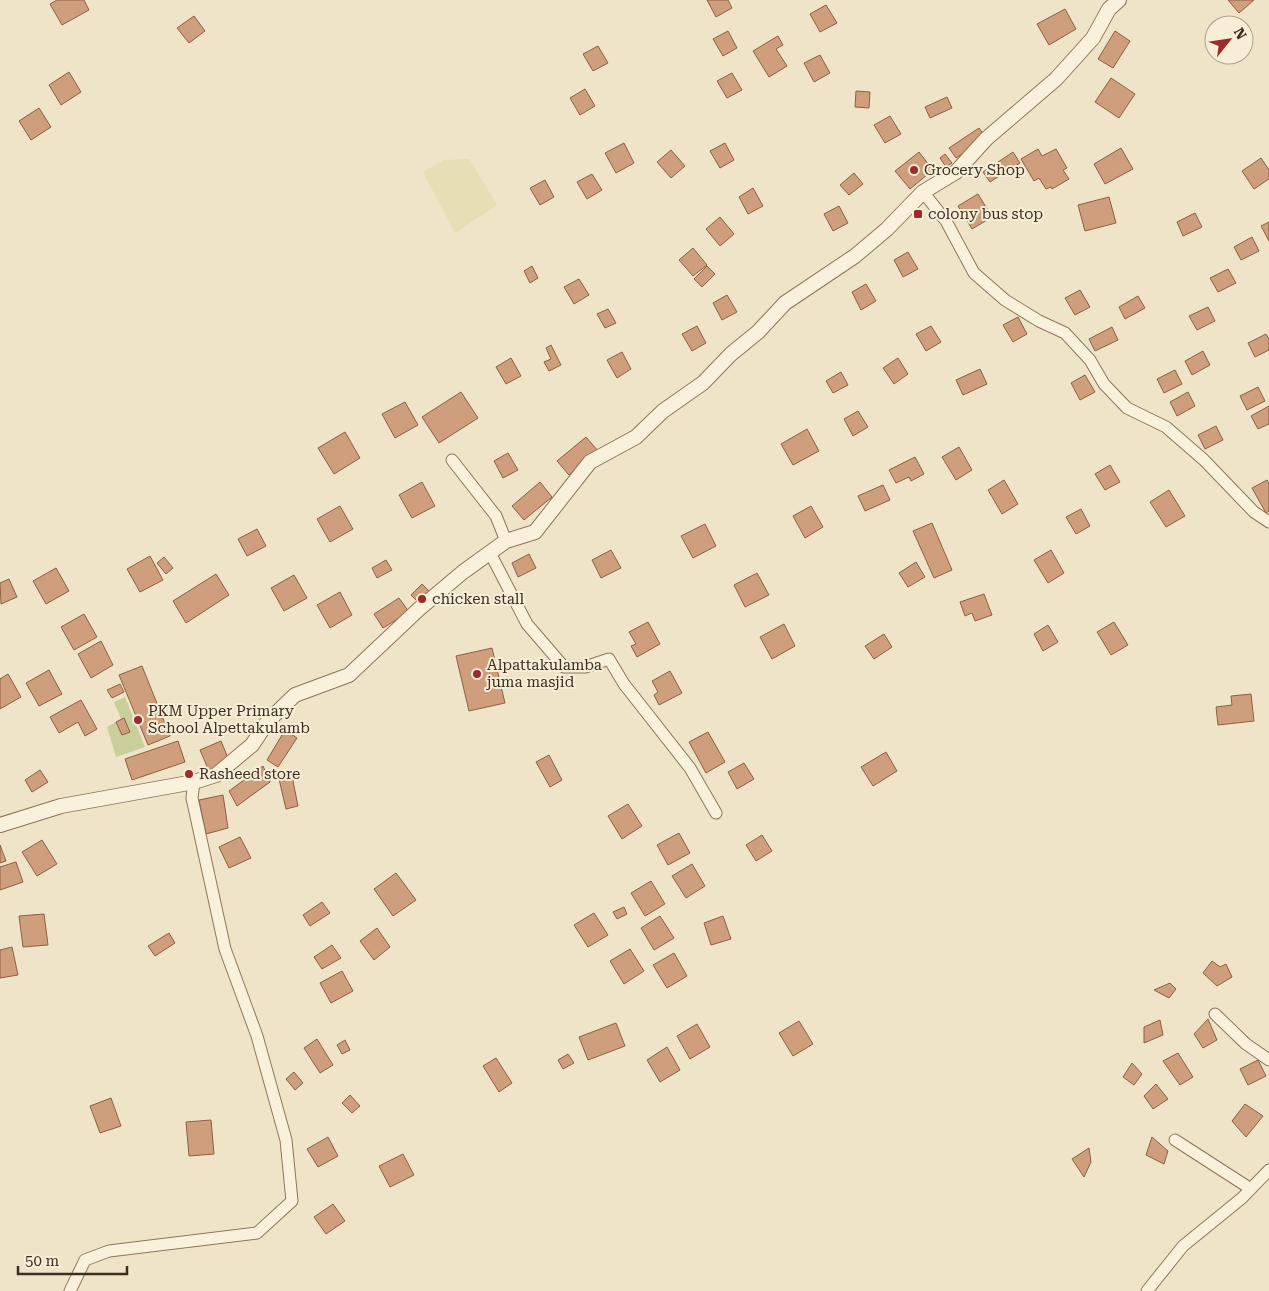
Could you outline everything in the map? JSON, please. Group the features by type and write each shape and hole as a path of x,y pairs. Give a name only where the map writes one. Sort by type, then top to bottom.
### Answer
{"street":[{"path":"0,825 61,806 194,782 216,775 252,746 268,721 295,695 349,675 463,572 506,541 534,532 590,462 636,437 663,411 703,384 731,354 758,332 785,303 854,256 887,229 922,192 956,172 986,140 1056,78 1093,38 1109,9 1119,0"},
{"path":"922,192 946,221 974,273 1006,300 1065,333 1090,360 1104,384 1127,408 1166,427 1204,460 1254,512 1269,522"},
{"path":"452,460 496,516 506,541"},
{"path":"490,553 527,624 564,667 585,667 609,659 624,684 690,768 716,813"},
{"path":"70,1291 85,1260 109,1250 257,1233 292,1201 286,1140 257,1036 224,949 192,798 194,782"},
{"path":"1215,1014 1246,1044 1269,1060"},
{"path":"1175,1140 1251,1189"},
{"path":"1148,1291 1183,1246 1242,1198 1269,1170"}],"shaded area":[{"path":"469,159 497,205 455,233 423,172 444,160"}],"green space":[{"path":"125,697 145,747 116,757 107,727 121,719 114,702"}],"building":[{"path":"57,0 84,0 89,10 62,25 50,4"},
{"path":"707,0 728,0 732,8 716,17"},
{"path":"1228,0 1254,0 1239,13"},
{"path":"826,5 837,23 820,32 810,14"},
{"path":"1065,9 1076,29 1049,45 1037,24"},
{"path":"194,16 205,31 189,43 177,28"},
{"path":"728,31 737,48 723,56 713,39"},
{"path":"1115,31 1130,41 1113,68 1098,59"},
{"path":"778,36 783,45 776,49 787,66 769,77 753,51"},
{"path":"598,46 608,63 593,71 583,54"},
{"path":"820,55 830,73 814,82 804,63"},
{"path":"69,72 81,92 61,105 49,85"},
{"path":"732,73 742,90 727,98 717,81"},
{"path":"1111,78 1135,94 1119,118 1095,102"},
{"path":"585,89 595,106 580,115 570,98"},
{"path":"856,91 870,92 869,108 855,107"},
{"path":"947,97 952,108 930,118 925,107"},
{"path":"39,108 51,127 31,140 19,121"},
{"path":"890,116 901,134 885,143 874,125"},
{"path":"979,128 986,138 956,158 949,148"},
{"path":"624,143 634,163 616,173 605,153"},
{"path":"725,143 734,160 720,168 710,151"},
{"path":"1121,148 1133,169 1105,184 1094,164"},
{"path":"1038,149 1042,156 1056,149 1067,168 1063,170 1069,179 1052,189 1051,187 1046,189 1039,178 1034,181 1021,159"},
{"path":"671,150 685,166 671,178 657,162"},
{"name":"Grocery Shop","path":"919,152 933,170 910,189 895,171"},
{"path":"1013,152 1020,163 990,182 983,172"},
{"path":"945,154 952,163 946,167 940,158"},
{"path":"1261,158 1269,170 1269,179 1254,189 1242,171"},
{"path":"854,173 863,184 849,195 840,185"},
{"path":"592,174 602,190 587,199 577,182"},
{"path":"545,180 554,197 540,205 530,188"},
{"path":"753,188 763,206 748,214 739,197"},
{"path":"978,194 992,217 972,229 958,206"},
{"path":"1109,197 1116,223 1085,231 1078,205"},
{"path":"839,206 848,223 833,231 824,214"},
{"path":"1195,213 1202,227 1183,236 1177,222"},
{"path":"720,217 734,234 720,246 706,229"},
{"path":"1269,222 1269,241 1261,226"},
{"path":"1252,237 1259,251 1241,260 1234,247"},
{"path":"693,248 707,265 693,276 679,260"},
{"path":"908,252 918,269 903,277 894,260"},
{"path":"532,266 538,278 530,283 524,271"},
{"path":"707,266 715,274 702,287 694,279"},
{"path":"1228,269 1236,283 1218,292 1210,278"},
{"path":"579,279 589,295 574,304 564,287"},
{"path":"866,284 876,301 861,310 852,292"},
{"path":"1080,290 1090,307 1075,315 1065,298"},
{"path":"727,295 737,312 722,320 713,303"},
{"path":"1138,296 1145,308 1125,319 1119,307"},
{"path":"1208,307 1215,321 1197,330 1189,316"},
{"path":"608,309 616,323 605,328 597,314"},
{"path":"1018,317 1027,334 1013,342 1003,325"},
{"path":"697,326 706,343 692,351 682,334"},
{"path":"931,326 941,342 926,351 916,334"},
{"path":"1112,327 1118,340 1095,351 1089,339"},
{"path":"1266,334 1269,339 1269,350 1255,357 1248,343"},
{"path":"551,345 561,365 549,371 544,362 551,359 546,348"},
{"path":"1203,351 1210,365 1192,375 1185,361"},
{"path":"622,352 631,369 617,378 607,360"},
{"path":"511,358 521,376 506,384 496,367"},
{"path":"898,358 908,374 894,384 883,368"},
{"path":"980,369 987,384 963,395 956,380"},
{"path":"1175,370 1182,384 1164,393 1157,379"},
{"path":"841,372 848,385 833,393 826,381"},
{"path":"1085,375 1095,392 1080,400 1071,383"},
{"path":"1258,387 1265,401 1247,410 1240,396"},
{"path":"461,392 478,418 439,443 422,417"},
{"path":"1188,392 1195,406 1177,416 1170,402"},
{"path":"405,402 418,425 395,438 382,414"},
{"path":"1269,406 1269,424 1258,429 1251,416"},
{"path":"858,411 868,427 853,436 844,419"},
{"path":"1216,426 1223,440 1205,449 1198,435"},
{"path":"807,429 819,451 793,465 781,444"},
{"path":"345,432 360,458 334,474 318,448"},
{"path":"586,437 598,451 569,475 557,461"},
{"path":"959,447 972,470 956,480 942,457"},
{"path":"508,453 518,470 503,478 494,461"},
{"path":"915,457 924,474 911,481 909,477 896,483 889,470"},
{"path":"1110,465 1120,482 1105,490 1095,474"},
{"path":"1004,480 1018,504 1002,514 988,490"},
{"path":"1267,480 1269,483 1269,511 1266,513 1252,488"},
{"path":"422,482 435,506 412,518 399,495"},
{"path":"540,482 552,497 524,520 512,506"},
{"path":"883,485 890,500 865,511 858,496"},
{"path":"1169,490 1185,516 1166,527 1150,502"},
{"path":"340,506 353,529 330,542 317,519"},
{"path":"811,506 823,527 805,538 793,516"},
{"path":"1081,509 1090,526 1076,534 1066,517"},
{"path":"932,523 952,570 934,578 913,531"},
{"path":"705,524 716,546 693,558 681,536"},
{"path":"257,529 266,546 247,556 238,539"},
{"path":"611,550 621,568 601,578 592,560"},
{"path":"1051,550 1064,573 1048,583 1034,560"},
{"path":"529,554 536,568 518,577 512,563"},
{"path":"150,556 163,580 140,592 127,569"},
{"path":"164,557 173,568 166,574 157,563"},
{"path":"386,560 392,570 377,578 372,568"},
{"path":"916,562 925,577 908,587 899,573"},
{"path":"56,568 69,591 46,604 33,581"},
{"path":"757,573 769,595 745,607 734,585"},
{"path":"216,574 229,595 186,623 173,601"},
{"path":"294,575 307,598 284,611 271,588"},
{"path":"9,579 17,597 1,604 0,583"},
{"path":"422,584 429,591 418,602 411,595"},
{"path":"340,592 352,615 330,628 317,605"},
{"path":"984,594 992,615 975,621 972,613 965,616 960,602"},
{"path":"399,598 409,612 383,628 374,614"},
{"path":"84,614 97,637 74,650 61,627"},
{"path":"648,622 660,644 637,657 631,646 636,644 629,632"},
{"path":"1114,622 1128,645 1111,655 1097,632"},
{"path":"784,624 795,646 772,659 760,637"},
{"path":"1048,625 1058,642 1043,651 1034,634"},
{"path":"884,634 892,647 874,659 865,646"},
{"path":"101,641 113,665 91,678 78,654"},
{"path":"492,648 505,703 469,711 456,656"},
{"path":"142,666 170,736 148,745 119,675"},
{"path":"49,670 62,694 39,706 26,683"},
{"path":"670,671 682,693 659,705 654,695 658,692 652,681"},
{"path":"8,674 21,697 0,709 0,679"},
{"path":"120,684 124,692 112,698 107,690"},
{"path":"1251,694 1254,721 1218,725 1216,707 1232,705 1231,696"},
{"path":"81,700 97,729 85,736 78,722 59,733 50,717"},
{"path":"124,718 130,732 122,735 116,722"},
{"path":"285,730 297,738 278,767 267,760"},
{"path":"708,732 725,762 706,773 689,742"},
{"path":"178,741 185,762 132,780 125,759"},
{"path":"221,741 230,763 209,771 200,750"},
{"path":"886,752 897,771 873,786 861,767"},
{"path":"549,755 562,780 550,787 536,762"},
{"path":"744,763 754,779 737,789 728,772"},
{"path":"263,766 270,782 237,806 229,791"},
{"path":"40,770 48,782 32,792 25,780"},
{"path":"292,776 298,806 286,809 279,779"},
{"path":"223,795 228,828 206,834 199,800"},
{"path":"628,804 642,826 622,839 608,816"},
{"path":"679,833 690,853 668,865 657,845"},
{"path":"762,835 772,851 756,861 746,845"},
{"path":"240,837 251,858 229,868 219,847"},
{"path":"42,840 57,864 37,876 22,852"},
{"path":"0,845 6,861 0,863"},
{"path":"16,862 23,882 0,890 0,867"},
{"path":"692,864 705,886 686,898 672,876"},
{"path":"396,873 416,900 393,916 374,889"},
{"path":"651,881 665,904 645,916 631,893"},
{"path":"322,902 330,913 310,926 303,915"},
{"path":"624,907 627,914 617,919 613,912"},
{"path":"594,913 608,935 588,947 574,925"},
{"path":"44,914 48,945 23,947 19,916"},
{"path":"660,916 674,938 654,950 641,928"},
{"path":"723,916 731,939 711,945 704,923"},
{"path":"377,928 390,947 374,960 360,941"},
{"path":"169,933 175,943 155,956 148,946"},
{"path":"332,945 341,958 322,969 314,957"},
{"path":"12,947 18,975 0,978 0,950"},
{"path":"630,949 644,971 624,984 610,961"},
{"path":"674,953 687,976 667,988 653,965"},
{"path":"1212,961 1220,967 1226,964 1232,977 1217,986 1203,973"},
{"path":"342,971 353,991 331,1003 320,983"},
{"path":"1170,983 1176,989 1169,998 1154,990"},
{"path":"1208,1019 1217,1040 1203,1048 1194,1034"},
{"path":"1160,1020 1163,1035 1144,1043 1144,1027"},
{"path":"799,1021 813,1044 793,1056 779,1033"},
{"path":"616,1023 625,1046 588,1060 579,1037"},
{"path":"697,1024 710,1047 690,1059 677,1036"},
{"path":"317,1039 333,1065 320,1073 304,1048"},
{"path":"345,1040 350,1050 342,1054 337,1045"},
{"path":"667,1047 680,1070 660,1082 647,1060"},
{"path":"1178,1053 1193,1077 1180,1085 1163,1061"},
{"path":"568,1054 574,1063 563,1069 558,1060"},
{"path":"496,1058 512,1083 499,1092 483,1066"},
{"path":"1258,1060 1266,1076 1248,1085 1240,1069"},
{"path":"1132,1063 1142,1074 1134,1085 1123,1077"},
{"path":"294,1072 303,1083 295,1090 286,1079"},
{"path":"1156,1084 1168,1099 1153,1109 1144,1096"},
{"path":"350,1095 360,1106 352,1113 342,1103"},
{"path":"111,1098 121,1126 100,1133 90,1106"},
{"path":"1245,1104 1263,1116 1246,1137 1232,1121"},
{"path":"211,1120 214,1154 189,1156 186,1122"},
{"path":"328,1137 338,1156 318,1167 307,1149"},
{"path":"1152,1137 1168,1151 1164,1164 1146,1155"},
{"path":"1089,1148 1091,1162 1084,1177 1072,1159"},
{"path":"403,1154 414,1175 390,1187 379,1166"},
{"path":"333,1204 345,1221 326,1234 314,1217"}],"place":[{"name":"Grocery Shop","path":"914,170"},
{"name":"colony bus stop","path":"918,214"},
{"name":"chicken stall","path":"422,599"},
{"name":"Alpattakulamba juma masjid","path":"477,674"},
{"name":"PKM Upper Primary School Alpettakulamb","path":"138,720"},
{"name":"Rasheed store","path":"189,774"}]}
